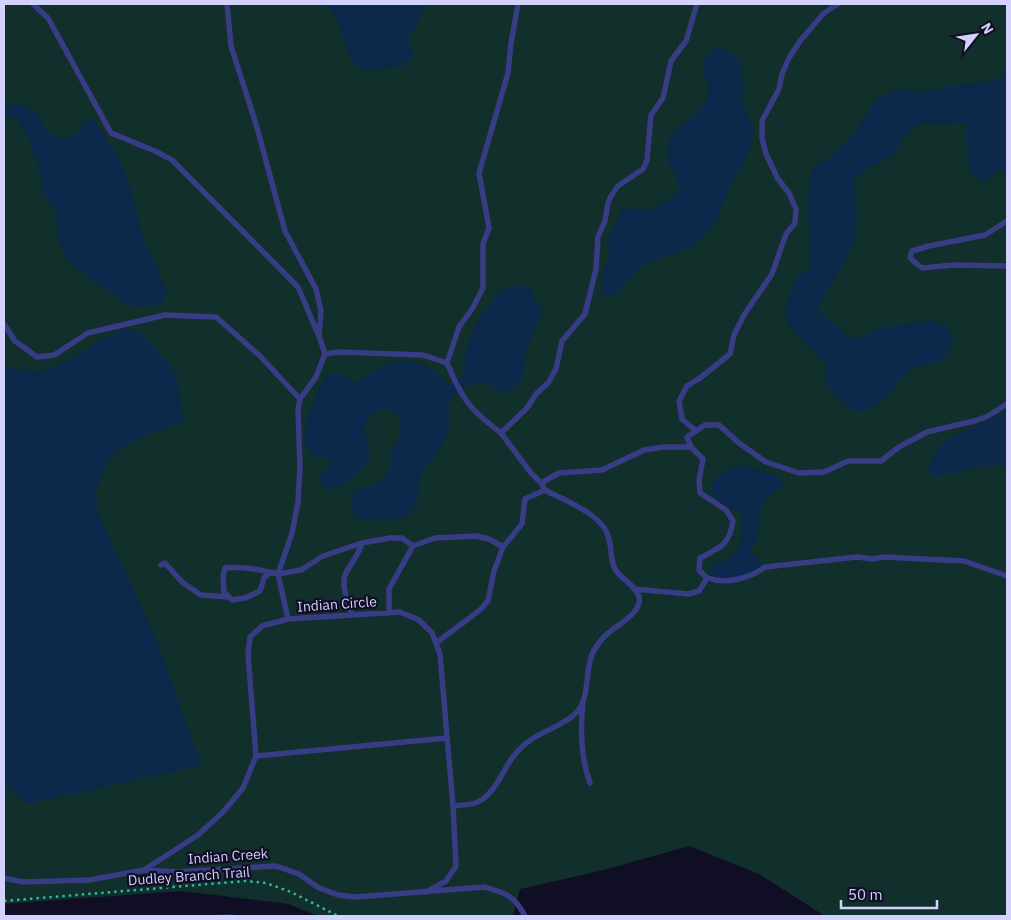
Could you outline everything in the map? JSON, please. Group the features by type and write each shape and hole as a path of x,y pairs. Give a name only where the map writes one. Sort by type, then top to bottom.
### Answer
{"lane":[{"path":"33,4 48,18 111,132 155,150 172,160 298,287 319,336 325,354 316,377 300,399 298,409 300,466 298,502 292,533 278,574 288,619"},
{"path":"227,4 231,46 256,124 285,231 316,289 321,311 319,336"},
{"path":"518,4 508,74 479,174 489,228 483,244 483,288 472,309 459,327 447,363 454,380 471,408 501,433 545,490 585,510 602,525 609,537 616,571 640,598 639,607 628,619 605,636 595,648 590,662 581,724 585,768 590,783"},
{"path":"501,433 527,408 536,394 548,382 556,370 562,341 586,314 596,269 598,237 605,221 608,203 618,186 642,169 647,160 651,115 663,98 671,61 686,41 697,4"},
{"path":"696,431 682,419 679,402 686,386 700,378 730,354 734,335 744,315 772,274 786,234 795,223 796,209 790,193 778,179 766,154 762,138 762,121 779,89 782,74 789,58 800,41 824,13 838,4"},
{"path":"1007,221 985,235 912,251 910,258 922,268 954,265 1007,266"},
{"path":"4,324 16,341 37,357 54,356 88,334 165,314 216,317 259,355 300,399"},
{"path":"325,354 338,352 423,355 447,363"},
{"path":"1007,404 986,417 928,432 899,447 881,461 848,461 824,472 799,473 766,462 739,443 719,425 704,425 687,437 691,447 703,459 699,480 700,493 726,510 734,521 731,536 718,549 700,558 699,570 707,578 728,581 757,573 765,567 857,557 964,561 1007,576"},
{"path":"541,483 559,473 602,470 644,450 664,446 691,447"},
{"path":"436,643 480,610 488,601 494,571 503,546 522,524 525,499 545,490"},
{"path":"389,612 389,589 413,546 435,538 476,536 489,539 503,546"},
{"path":"270,572 264,578 260,591 245,598 232,600 224,592 222,576 225,568 233,567 270,572 278,574 301,570 323,556 362,543 402,538 413,546"},
{"path":"352,615 344,577 360,551 362,543"},
{"path":"161,565 165,563 183,584 201,594 230,597"},
{"path":"634,589 689,594 699,592 707,578"},
{"name":"Indian Circle","path":"144,870 198,835 224,811 243,788 256,756 248,654 250,637 262,626 288,619 400,612 418,620 432,633 440,654 453,806 456,866 446,881 426,892"},
{"path":"453,806 477,803 486,796 514,755 532,739 576,714 583,701"},
{"path":"256,756 447,738"},
{"name":"Indian Creek","path":"4,878 23,882 89,880 144,870 176,872 276,866 299,874 318,888 338,895 356,896 484,887 504,892 519,904 525,916"}],"path":[{"name":"Dudley Branch Trail","path":"4,901 245,881 266,883 291,892 338,916"}],"green space":[{"path":"4,4 1007,4 1007,916 825,916 759,874 689,846 604,870 520,889 513,916 318,916 288,904 181,891 4,904"}],"water":[{"path":"328,4 425,4 416,26 408,35 414,55 404,66 364,70 352,62 339,24"},
{"path":"716,46 729,51 740,62 744,83 742,102 753,128 751,144 743,165 731,182 717,220 692,247 642,265 618,293 606,297 601,291 601,279 609,253 608,240 622,209 652,209 679,192 678,181 668,161 667,146 675,131 695,114 706,101 709,93 703,62"},
{"path":"1007,75 1007,168 997,172 984,183 971,173 966,138 967,123 917,124 904,136 894,155 878,164 867,167 853,181 857,219 855,242 817,309 852,340 880,328 930,321 948,327 952,341 944,360 917,367 901,377 887,397 872,408 855,412 840,400 827,384 825,363 787,323 785,311 795,279 809,269 807,195 812,168 841,148 862,122 876,99 896,89 923,92 958,85 986,83"},
{"path":"17,104 36,113 42,120 45,131 62,139 73,138 85,121 93,118 120,160 132,194 144,241 167,293 162,303 143,307 128,306 68,262 58,239 55,210 42,191 40,173 36,158 32,152 32,144 16,118 4,114 8,105"},
{"path":"517,285 530,286 533,298 543,312 526,349 522,380 515,388 506,392 496,390 486,382 475,383 453,395 450,402 450,428 443,444 420,476 417,502 409,515 391,520 357,518 352,506 352,496 362,487 372,486 383,479 392,465 389,456 398,439 401,423 393,409 379,410 367,420 364,431 369,445 369,460 345,484 325,489 319,480 322,472 332,465 331,459 311,455 305,445 304,436 311,408 327,375 336,371 346,379 357,381 386,365 408,361 427,367 449,384 465,375 464,361 472,333 483,312 502,290"},
{"path":"124,329 140,333 167,360 177,377 183,421 139,438 116,451 105,465 96,490 98,513 156,639 201,765 27,804 4,781 4,366 38,373 68,361 106,337"},
{"path":"1007,410 1007,468 987,466 947,475 928,474 932,459 939,448 948,440 958,433"},
{"path":"745,465 780,477 783,485 764,500 760,509 757,536 751,551 762,564 760,573 742,582 713,576 709,572 709,567 727,560 737,551 741,539 742,525 741,513 718,501 710,487 724,472"}],"waterway":[{"path":"219,916 233,916"}]}
